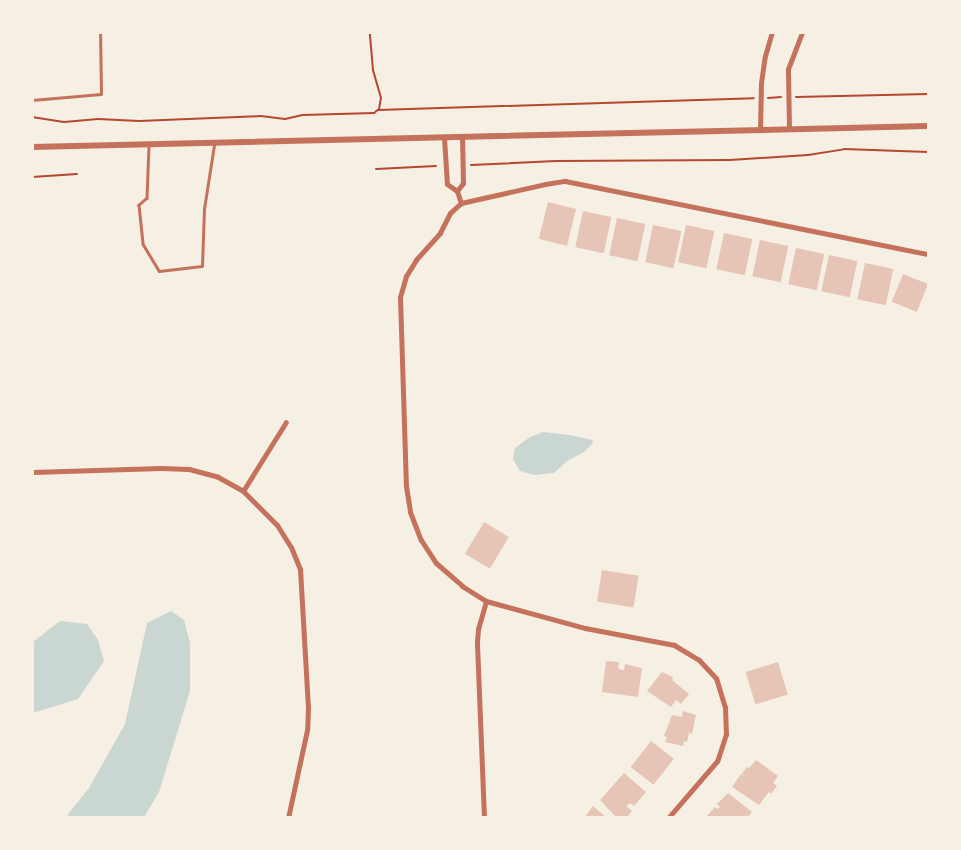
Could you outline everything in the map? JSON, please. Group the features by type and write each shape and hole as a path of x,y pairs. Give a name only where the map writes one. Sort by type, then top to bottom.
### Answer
{"street":[{"path":"760,130 765,56 772,32"},
{"path":"789,130 788,69 802,32"},
{"path":"32,147 928,126"},
{"path":"457,191 463,183 462,137"},
{"path":"444,138 447,184 457,191 461,203"},
{"path":"668,818 717,761 726,734 725,707 716,678 699,660 674,645 585,628 486,601 462,586 436,563 420,540 410,512 406,486 400,297 406,276 416,260 440,234 450,213 461,203 565,181 928,254"},
{"path":"243,492 286,422"},
{"path":"32,472 190,469 218,477 243,492 277,525 291,546 300,569 307,730 288,818"},
{"path":"484,818 477,642 478,630 486,601"}],"lane":[{"path":"32,100 102,94 100,32"},
{"path":"149,144 147,198 139,205 143,244 159,271 202,266 204,208 214,143"}],"path":[{"path":"370,32 373,70 381,98 378,110"},
{"path":"32,117 64,122 98,119 139,121 262,116 285,119 304,115 374,112 378,110 928,94"},
{"path":"463,165 556,161 730,160 808,155 844,149 928,152"},
{"path":"376,169 446,166"},
{"path":"32,176 77,174"}],"shaded area":[{"path":"543,432 570,435 592,440 593,443 584,452 567,461 554,473 534,475 520,471 513,459 515,448 530,437"},
{"path":"171,611 184,620 190,643 190,691 159,792 144,817 66,817 89,788 125,724 147,623"},
{"path":"60,621 87,624 98,640 104,661 78,699 33,713 33,642"}],"building":[{"path":"548,202 576,209 567,246 539,239"},
{"path":"583,211 611,217 604,253 575,247"},
{"path":"617,218 645,224 637,261 609,255"},
{"path":"653,225 681,231 673,268 645,262"},
{"path":"686,225 714,231 706,268 678,262"},
{"path":"724,233 752,239 745,275 716,269"},
{"path":"760,240 788,246 781,282 752,276"},
{"path":"796,248 824,254 817,290 788,284"},
{"path":"829,255 857,261 850,297 821,291"},
{"path":"865,263 893,269 886,305 857,299"},
{"path":"903,274 928,284 917,312 892,302"},
{"path":"484,522 509,537 490,569 465,554"},
{"path":"602,570 639,576 634,607 597,602"},
{"path":"606,661 619,662 618,668 621,670 624,670 625,664 642,668 638,697 602,692"},
{"path":"778,662 788,695 755,704 745,672"},
{"path":"662,672 673,677 672,680 689,694 681,704 676,700 671,707 647,691"},
{"path":"683,711 696,715 692,734 689,733 687,742 684,741 683,746 665,742 667,737 664,736 672,715 682,717"},
{"path":"651,741 674,759 654,785 631,767"},
{"path":"756,760 778,776 773,783 777,786 771,794 769,792 759,805 732,787 741,774 744,776 742,773 747,767 749,768"},
{"path":"624,773 646,792 634,806 630,803 626,806 632,811 626,818 617,818 600,800"},
{"path":"728,793 752,812 747,818 705,818 715,807 717,809 720,807 717,804"},
{"path":"593,806 607,818 584,818"}]}
